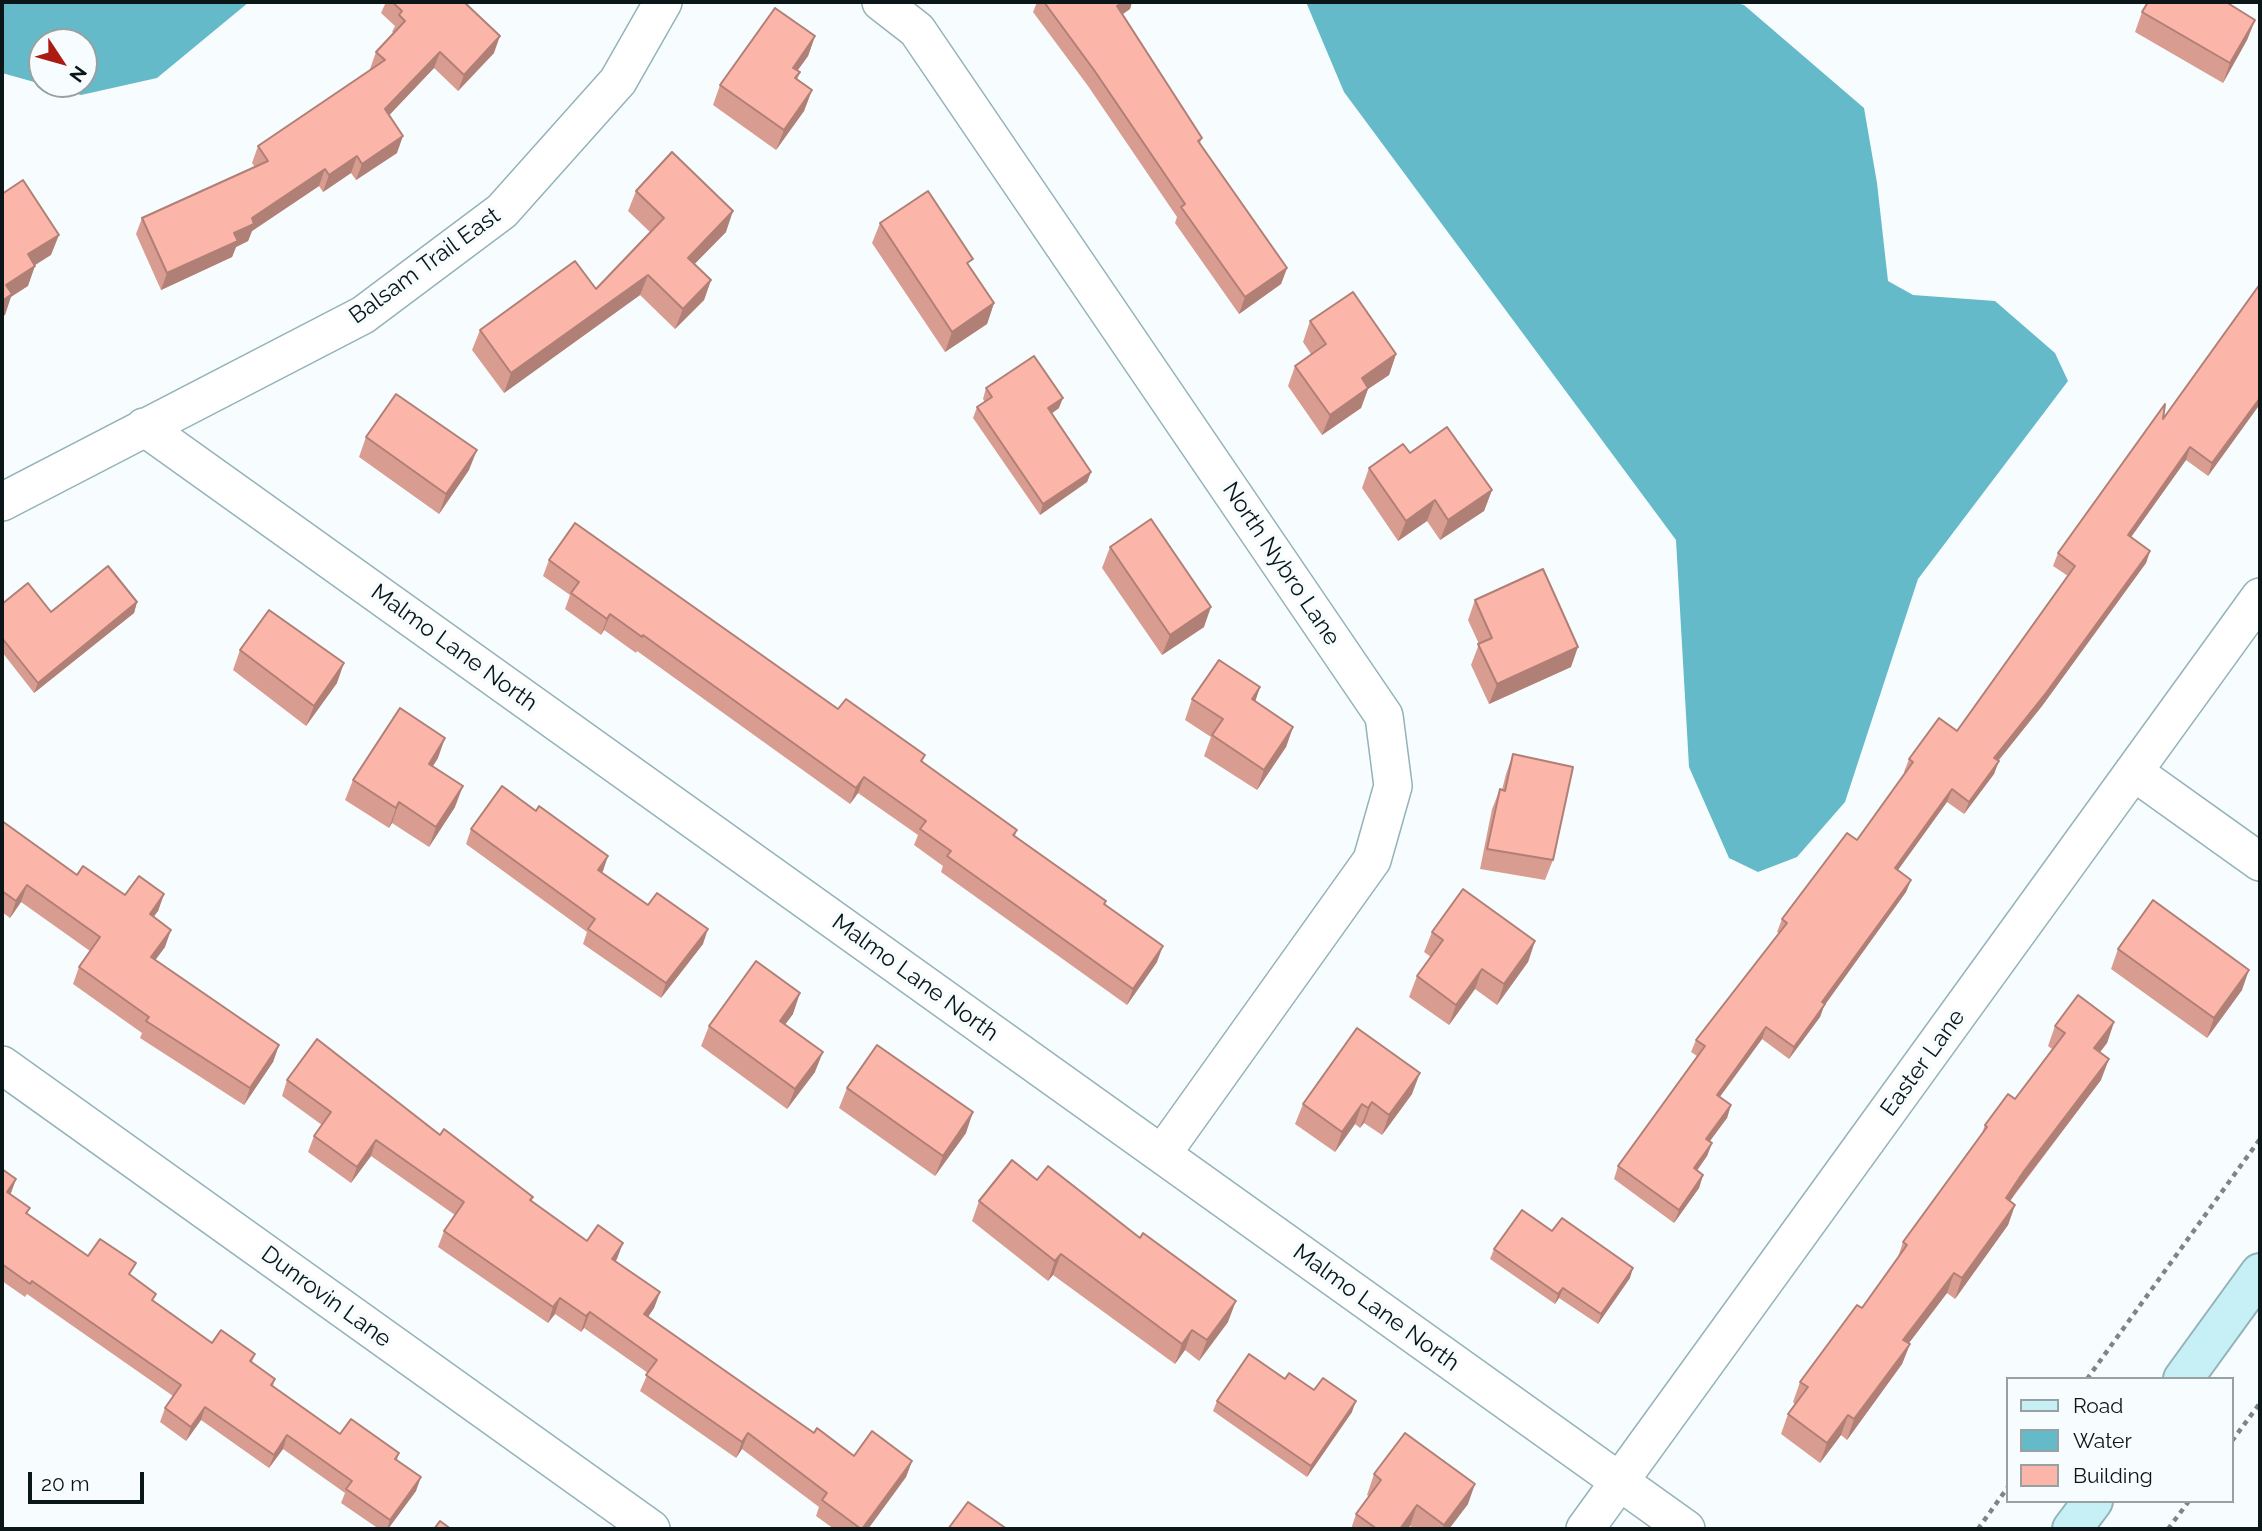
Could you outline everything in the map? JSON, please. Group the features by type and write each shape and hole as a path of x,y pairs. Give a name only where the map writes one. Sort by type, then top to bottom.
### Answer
{"main road":[{"path":"2184,1377 2260,1273"},
{"path":"2072,1529 2092,1503"}],"street":[{"name":"Balsam Trail East","path":"2,502 363,315 502,211 618,81 663,2"},
{"name":"North Nybro Lane","path":"881,2 917,30 1384,716 1393,786 1372,860 1162,1154"},
{"name":"Malmo Lane North","path":"144,427 1686,1529"},
{"name":"Easter Lane","path":"1586,1529 2260,597"},
{"path":"2134,772 2260,862"},
{"name":"Dunrovin Lane","path":"2,1065 651,1529"}],"path":[{"path":"2088,1377 2260,1139"},
{"path":"2234,1438 2260,1403"},
{"path":"1978,1529 2007,1488"},
{"path":"2168,1529 2188,1503"}],"water":[{"path":"2,2 249,2 157,78 98,91 98,28 28,28 28,80 2,73"},
{"path":"1306,2 1733,2 1744,5 1864,108 1877,183 1888,281 1913,295 1995,301 2055,353 2068,381 1918,579 1845,802 1797,857 1758,872 1729,858 1689,767 1676,540 1344,92"}],"building":[{"path":"392,2 464,2 500,36 464,75 440,52 385,109 403,136 362,164 357,156 329,175 325,169 252,218 254,224 234,233 238,241 167,273 142,218 268,161 258,146 385,60 376,52 405,21 399,15 402,11"},
{"path":"1044,2 1123,2 1117,6 1202,138 1198,141 1287,268 1245,297 1181,207 1185,204 1094,70"},
{"path":"2148,2 2226,2 2255,20 2230,63 2142,12"},
{"path":"775,8 815,36 793,68 800,72 795,78 812,90 784,130 720,85"},
{"path":"672,152 733,211 688,258 711,280 683,309 648,275 511,373 480,330 575,261 596,289 664,218 636,191"},
{"path":"23,180 59,235 28,254 35,266 6,285 12,294 2,301 2,194"},
{"path":"928,191 973,259 967,263 994,303 952,332 880,223"},
{"path":"2260,284 2260,398 2212,463 2190,447 2128,535 2150,551 2046,693 1994,758 1999,761 1969,802 1952,789 1895,868 1911,880 1822,1002 1825,1004 1794,1047 1766,1027 1717,1095 1731,1105 1706,1139 1712,1143 1694,1168 1703,1175 1679,1210 1618,1166 1705,1046 1696,1040 1787,923 1782,919 1847,833 1857,840 1913,762 1909,759 1939,718 1957,731 2075,566 2058,553 2165,404 2163,419"},
{"path":"1353,292 1396,354 1362,378 1368,388 1330,415 1295,366 1326,344 1310,321"},
{"path":"1034,356 1063,398 1048,408 1091,472 1043,504 977,407 992,397 986,388"},
{"path":"396,394 477,450 446,494 366,437"},
{"path":"1447,427 1492,490 1448,520 1435,500 1406,521 1369,468 1403,444 1410,453"},
{"path":"1151,519 1211,607 1170,635 1110,547"},
{"path":"575,523 838,709 846,699 925,755 921,761 1017,830 1013,835 1106,901 1104,904 1163,946 1133,989 947,856 951,851 920,829 926,821 864,777 856,788 643,635 642,637 610,614 607,619 571,593 579,582 549,560"},
{"path":"108,566 137,602 38,683 2,638 2,604 28,583 51,612"},
{"path":"1543,569 1578,647 1497,684 1478,644 1492,638 1475,600"},
{"path":"269,610 344,663 314,706 240,650"},
{"path":"1219,660 1260,687 1252,699 1293,727 1264,770 1212,735 1223,719 1192,699"},
{"path":"400,708 445,738 429,764 463,786 436,827 399,802 396,808 353,780"},
{"path":"1513,754 1573,767 1553,860 1487,849 1500,789 1505,791"},
{"path":"502,786 536,811 539,806 608,856 598,870 648,905 657,893 708,929 666,983 588,929 595,919 471,829"},
{"path":"2,821 77,875 83,866 125,895 139,876 164,894 150,914 171,930 151,957 279,1045 250,1088 146,1021 149,1017 79,967 100,937 27,885 16,901 2,891"},
{"path":"1463,889 1535,941 1504,984 1482,969 1456,1005 1417,976 1443,940 1432,932"},
{"path":"2153,900 2249,970 2214,1018 2118,949"},
{"path":"756,961 800,993 780,1021 823,1052 795,1089 709,1026"},
{"path":"2078,995 2114,1022 2094,1048 2109,1059 2024,1171 2006,1198 2015,1205 1962,1278 1954,1273 1903,1340 1910,1344 1854,1419 1848,1415 1827,1443 1788,1414 1808,1387 1800,1382 1857,1305 1862,1308 1907,1245 1903,1242 2008,1094 2015,1099 2065,1033 2055,1026"},
{"path":"1357,1028 1420,1073 1389,1115 1372,1102 1368,1108 1362,1104 1342,1132 1303,1104"},
{"path":"317,1039 440,1135 444,1129 533,1197 530,1200 587,1241 598,1225 623,1243 612,1259 660,1292 644,1314 814,1433 817,1428 854,1456 872,1431 912,1461 862,1529 822,1500 827,1493 748,1433 742,1442 646,1375 657,1360 590,1312 586,1316 560,1298 553,1307 444,1231 464,1202 376,1140 357,1167 314,1136 331,1112 287,1080"},
{"path":"877,1045 973,1112 943,1156 847,1088"},
{"path":"1012,1160 1037,1180 1048,1166 1140,1238 1143,1233 1236,1301 1207,1340 1192,1330 1182,1344 1061,1254 1055,1261 979,1201"},
{"path":"2,1169 16,1179 7,1192 30,1208 26,1213 88,1256 100,1239 136,1263 129,1274 156,1294 152,1300 212,1343 221,1330 255,1354 250,1361 275,1379 271,1385 340,1434 351,1419 399,1453 395,1459 421,1477 390,1520 346,1489 352,1481 287,1435 274,1455 205,1407 191,1427 165,1408 181,1385 32,1281 30,1284 2,1264"},
{"path":"1522,1210 1552,1231 1562,1218 1633,1268 1601,1314 1563,1288 1558,1294 1494,1249"},
{"path":"1249,1354 1285,1379 1289,1373 1314,1390 1323,1378 1356,1401 1311,1466 1217,1401"},
{"path":"1405,1433 1475,1484 1444,1525 1417,1505 1400,1529 1377,1529 1356,1514 1381,1480 1374,1474"},
{"path":"968,1502 1007,1529 948,1529"},
{"path":"440,1521 451,1529 434,1529"}]}
